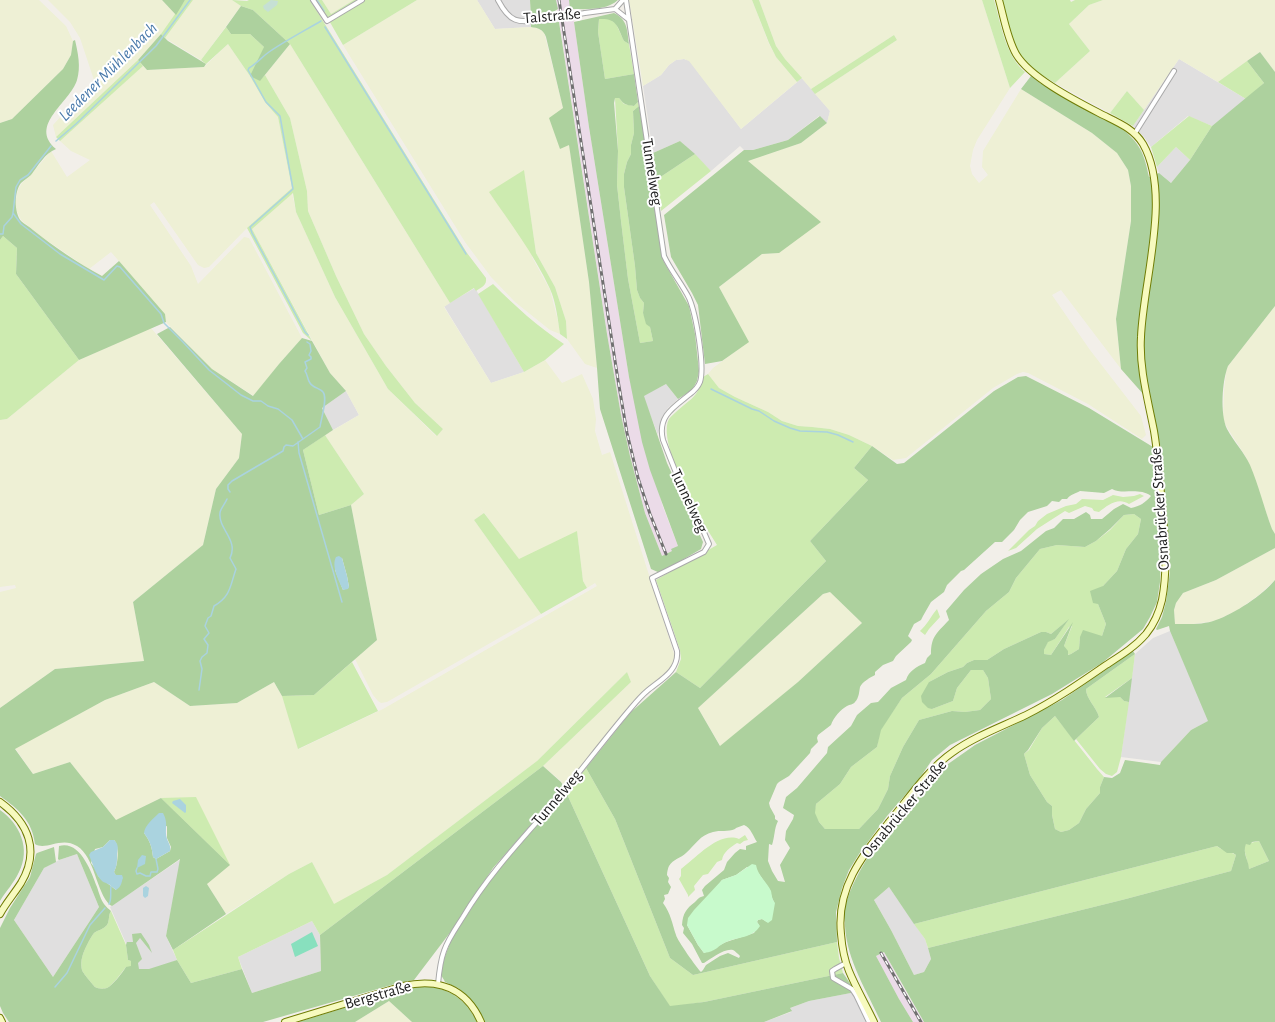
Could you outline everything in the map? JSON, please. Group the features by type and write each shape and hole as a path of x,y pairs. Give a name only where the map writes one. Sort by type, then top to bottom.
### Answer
{"main road":[{"name":"Osnabrücker Straße","path":"874,1022 849,971 842,943 840,918 842,901 859,863 881,832 930,772 952,753 967,743 1057,699 1096,673 1139,641 1157,617 1162,601 1164,586 1165,544 1158,458 1141,359 1140,339 1154,228 1155,188 1151,164 1146,151 1135,133 1124,125 1065,94 1030,71 1022,63 1009,39 999,0"},
{"path":"0,802 18,817 24,826 28,835 30,853 29,864 26,872 20,884 0,914"},
{"name":"Bergstraße","path":"285,1022 403,986 420,983 438,984 451,988 463,996 474,1008 481,1022"},
{"path":"0,1018 2,1022"}],"street":[{"path":"313,0 327,21 362,0"},
{"name":"Talstraße","path":"498,0 510,18 521,22 545,20 615,9"},
{"path":"623,0 615,9 630,20"},
{"path":"626,0 630,20"},
{"name":"Tunnelweg","path":"438,984 444,951 463,916 492,874 632,707 646,692 669,674 673,668 677,657 677,652 652,578 704,552 708,544 700,523 684,493 661,432 665,417 670,410 699,385 701,367 697,328 692,305 664,256 630,20"},
{"path":"1135,133 1174,71"},
{"path":"846,963 832,971 832,978 852,990 869,1022"}],"shaded area":[{"path":"477,0 530,0 531,27 495,29"},
{"path":"556,0 569,0 574,22 589,127 629,377 663,507 678,546 662,556 645,513 621,415 607,334"},
{"path":"684,59 690,61 741,129 802,78 830,111 827,123 819,116 788,140 753,150 744,150 740,146 711,171 680,141 653,153 643,86 661,75 669,65 676,60"},
{"path":"1179,59 1246,99 1212,126 1188,116 1151,147 1133,126"},
{"path":"1176,147 1190,160 1171,183 1159,173 1157,167"},
{"path":"475,288 524,372 491,383 444,306"},
{"path":"666,384 678,399 668,408 662,417 658,435 643,396"},
{"path":"346,391 359,415 333,430 322,408"},
{"path":"1170,631 1209,721 1191,730 1161,762 1121,757 1135,654 1153,638"},
{"path":"77,854 99,907 53,977 14,920 44,868 59,860"},
{"path":"181,859 166,936 177,960 140,975 110,907"},
{"path":"889,887 925,939 931,959 924,972 914,975 874,900"},
{"path":"312,921 320,935 321,971 252,993 238,957"},
{"path":"884,952 924,1022 913,1022 899,999 876,956"},
{"path":"856,992 871,1022 764,1022 791,1012 790,1008 809,1001"}],"green space":[{"path":"0,0 39,0 66,26 73,41 71,55 63,69 12,119 0,123"},
{"path":"48,0 162,0 176,15 138,60 56,137 53,125 94,80 80,38 70,22"},
{"path":"162,0 185,0 176,15"},
{"path":"185,0 193,0 165,38 161,34"},
{"path":"193,0 232,0 241,6 201,60 165,38"},
{"path":"232,0 310,0 467,253 486,278 484,286 476,291 474,288 450,303 290,44 253,10 241,6"},
{"path":"271,0 278,1 277,5 268,12 263,6"},
{"path":"315,0 322,0 331,14 354,0 417,0 343,45 327,17"},
{"path":"322,0 354,0 331,14"},
{"path":"417,0 477,0 495,29 531,27 537,28 544,32 563,108 560,149 569,144 589,282 597,368 585,364 567,339 566,321 555,287 536,253 524,171 532,257 550,290 560,334 550,330 515,302 491,277 465,242 343,45"},
{"path":"530,0 556,0 558,9 548,15 531,18"},
{"path":"569,0 618,0 613,4 602,8 570,9"},
{"path":"629,0 752,0 769,44 776,57 797,82 741,129 689,61 684,59 676,60 669,65 661,75 643,86"},
{"path":"752,0 759,0 776,46 785,59 802,78 797,82 776,57"},
{"path":"759,0 982,0 1010,88 977,140 973,150 970,166 972,174 979,183 988,175 982,167 983,151 1021,89 1092,133 1117,153 1128,170 1131,186 1131,221 1116,319 1121,369 1061,290 1052,295 1090,350 1141,416 1146,435 1142,439 1088,404 1028,373 1023,372 993,388 906,458 893,460 872,446 849,435 830,429 798,426 782,421 768,412 719,388 708,374 713,368 748,342 719,287 762,254 779,253 747,161 801,143 827,123 830,111 815,94 897,40 894,35 811,89 785,59 776,46"},
{"path":"982,0 994,0 1008,48 1018,65 1025,72 1010,88"},
{"path":"1002,0 1070,0 1071,2 1075,0 1103,0 1089,5 1069,24 1090,51 1055,83 1031,68 1019,53 1009,27"},
{"path":"1103,0 1275,0 1275,72 1260,52 1218,82 1179,59 1144,110 1127,91 1110,113 1055,83 1090,51 1069,24 1089,5"},
{"path":"241,6 253,10 290,44 260,81 250,76 264,47 250,34 231,34 226,27"},
{"path":"614,13 622,19 626,26 629,44 624,41 616,24 610,20 599,19 598,32 605,79 634,74 638,102 634,106 631,106 622,102 619,98 615,98 614,103 618,151 617,185 628,279 640,343 653,341 650,327 646,324 643,313 644,303 637,290 624,187 624,174 631,154 631,145 634,133 633,111 639,106 658,220 662,254 664,262 689,306 695,334 699,371 697,381 692,390 678,399 666,384 644,396 667,463 703,542 701,549 660,573 651,569 600,409 589,282 569,145 560,149 549,118 563,108 546,37 540,29 531,27 531,24 559,22 607,334 621,415 645,513 662,556 678,546 650,470 642,442 629,377 589,127 574,22"},
{"path":"599,19 610,19 616,24 624,41 629,44 634,74 605,79 598,32"},
{"path":"226,27 231,34 250,34 264,47 259,81 265,75 290,118 307,191 308,211 336,276 364,334 386,366 415,403 443,429 437,436 388,389 335,297 296,212 293,193 252,229 312,341 303,333 247,228 292,188 278,117 265,102 250,76 228,44 206,64 201,60"},
{"path":"161,34 168,41 206,64 204,67 147,70 138,60"},
{"path":"894,35 897,40 815,94 811,89"},
{"path":"75,40 79,65 77,80 73,89 53,114 46,131 49,140 56,149 45,157 31,175 21,183 16,197 17,213 21,221 49,243 102,276 119,261 165,314 166,322 79,360 16,274 17,248 3,236 0,240 0,123 12,119 63,69 71,55 73,41"},
{"path":"228,44 278,117 292,188 247,228 209,267 204,268 198,265 154,202 150,205 191,266 198,284 244,237 249,238 302,338 254,396 212,369 166,322 165,314 111,252 89,269 42,237 21,220 16,209 18,190 22,183 30,176 51,151 67,177 90,160 71,151 60,141 143,66 147,70 204,67"},
{"path":"290,44 450,303 444,307 491,383 524,372 545,360 562,383 582,374 593,399 596,419 595,431 602,455 610,452 675,657 674,662 668,672 645,690 564,787 561,781 543,766 631,682 627,672 537,761 387,875 334,905 312,862 289,874 226,914 207,884 161,798 116,821 70,762 33,774 15,748 105,700 154,682 190,706 237,703 274,682 282,696 299,749 383,709 597,586 595,583 587,588 583,581 577,532 519,560 477,503 484,513 474,520 541,614 387,702 381,703 373,695 355,659 377,640 351,505 364,494 325,435 359,415 346,391 330,373 252,229 292,193 296,212 335,297 388,389 436,436 443,429 415,403 386,366 364,334 336,276 308,211 307,191 290,118 265,75"},
{"path":"1260,52 1275,72 1275,306 1228,366 1223,389 1223,415 1227,429 1248,460 1275,534 1275,548 1216,580 1183,593 1176,603 1174,610 1175,624 1211,622 1248,603 1263,592 1275,580 1275,1022 924,1022 884,952 876,956 913,1022 881,1022 858,976 854,964 847,939 844,913 845,906 853,884 868,857 941,769 975,745 1062,700 1133,651 1135,654 1086,689 1086,693 1099,717 1074,741 1055,716 1042,728 1024,754 1030,775 1047,802 1052,806 1055,829 1061,832 1069,830 1079,823 1086,809 1100,793 1100,787 1104,777 1112,778 1120,773 1125,760 1160,765 1161,762 1191,730 1208,721 1169,626 1156,629 1162,617 1166,602 1170,572 1161,449 1152,407 1144,395 1121,369 1116,319 1131,221 1131,186 1128,170 1117,153 1092,133 1021,89 1031,76 1040,83 1120,127 1132,138 1140,149 1149,177 1159,173 1171,183 1190,160 1212,126 1264,83 1247,61","holes":["1259,841 1269,861 1249,869 1245,854 1246,844 1250,845 1252,842","1217,846 1227,853 1233,853 1236,855 1231,871 1122,900 928,948 931,959 924,972 914,975 874,900 889,887 914,924"]},
{"path":"138,60 143,66 60,141 56,137"},
{"path":"1247,61 1264,83 1246,99 1218,82"},
{"path":"1127,91 1144,110 1133,126 1110,113"},
{"path":"615,98 619,98 624,104 634,106 638,102 639,106 633,111 634,133 631,145 631,154 624,174 624,187 637,290 644,303 643,313 650,327 653,341 640,343 628,279 617,185 618,151"},
{"path":"820,116 827,123 801,143 748,161 821,222 779,253 762,254 719,287 749,342 722,361 705,364 698,305 671,257 664,215 744,150 753,150 788,140"},
{"path":"1189,116 1212,126 1190,160 1176,147 1157,167 1151,147"},
{"path":"680,141 695,154 656,180 653,153"},
{"path":"695,154 711,171 661,211 656,180"},
{"path":"524,170 536,253 555,287 566,321 567,339 560,334 554,300 544,276 537,263 489,192"},
{"path":"3,236 17,248 16,274 79,360 7,419 0,420 0,240"},
{"path":"493,284 527,316 564,344 545,360 524,372 478,294"},
{"path":"1275,306 1275,534 1246,457 1223,420 1224,391 1228,366"},
{"path":"170,327 212,369 253,396 302,338 312,341 330,373 346,391 322,408 333,430 303,450 319,515 351,505 377,640 314,695 282,696 274,682 237,703 190,706 154,682 105,700 15,749 33,774 70,762 116,820 161,798 230,865 207,884 226,914 173,950 166,936 180,859 112,906 101,892 92,866 83,851 71,843 65,842 44,846 35,844 31,828 23,816 0,796 0,708 55,669 144,661 133,602 203,545 216,489 239,458 242,434 157,334","holes":["342,558 349,587 343,590 335,570","167,826 167,838 171,847 170,851 156,859 153,857 150,844 144,833","110,840 114,840 116,843 118,851 114,872 116,876 116,890 98,876 97,871 91,863 95,849 103,847"]},
{"path":"151,328 242,434 239,458 216,489 203,545 133,602 144,661 55,669 0,708 0,592 16,588 15,585 0,587 0,420 7,419 79,360"},
{"path":"708,374 719,388 768,412 782,421 798,426 830,429 849,435 872,446 854,468 868,480 810,541 826,561 700,688 676,672 681,659 680,650 656,580 717,545 684,488 670,450 667,437 669,419 693,398 699,390 703,377"},
{"path":"1026,376 1089,408 1153,447 1161,547 1160,582 1157,602 1150,617 1143,629 1102,663 1052,694 950,745 932,760 919,779 887,816 849,870 842,888 836,912 837,942 693,975 670,958 615,819 586,768 630,713 676,672 700,688 826,561 810,541 868,480 854,468 872,446 897,464 904,463 994,391 1018,377","holes":["1112,489 1116,491 1136,491 1146,493 1151,496 1147,501 1131,508 1123,504 1102,519 1091,519 1090,515 1086,512 1074,519 1063,519 1054,528 1046,531 1021,551 1003,559 981,574 964,590 946,611 949,620 936,635 932,643 931,654 925,663 913,670 906,680 891,688 878,702 871,703 857,715 851,726 828,747 827,753 797,788 786,797 783,808 794,815 786,831 785,840 790,848 780,865 785,882 778,881 768,861 769,844 772,845 778,821 775,819 769,803 777,784 789,776 810,753 811,749 818,742 818,735 831,725 835,717 842,709 854,703 859,695 860,687 863,683 875,675 875,672 883,665 893,661 896,656 911,642 912,640 908,636 914,624 921,620 931,602 944,592 947,585 995,542 1002,542 1014,530 1020,520 1028,512 1047,506 1052,501 1059,502 1062,499 1067,499 1080,491 1104,493","1134,514 1141,519 1138,534 1126,549 1117,571 1103,586 1090,591 1093,603 1098,604 1106,624 1102,636 1083,630 1080,637 1079,649 1068,655 1068,651 1064,646 1073,622 1051,655 1044,654 1044,650 1048,642 1055,639 1069,619 1051,634 1041,632 1004,649 987,660 974,660 967,663 963,667 948,672 929,682 921,696 922,702 928,708 932,709 953,701 957,688 971,670 983,670 988,678 991,699 980,710 965,712 952,711 919,720 903,747 890,776 888,789 878,809 859,829 825,829 819,822 815,813 816,804 840,784 851,767 877,747 881,730 902,698 931,674 986,611 1009,592 1016,578 1040,549 1057,545 1085,547 1096,541 1124,515","830,592 862,623 798,682 720,746 698,708 823,594","744,825 746,826 757,842 746,846 746,850 740,849 735,853 727,862 724,870 705,886 702,890 704,896 699,898 687,909 683,917 682,925 684,928 683,933 692,944 702,963 722,952 729,950 734,950 740,956 739,958 728,953 720,956 706,965 701,972 677,938 670,915 663,903 665,899 664,895 668,894 671,887 668,882 668,870 669,866 673,862 684,855 708,833 735,829","747,867 757,871 770,890 774,902 767,922 762,919 758,920 757,922 759,925 754,933 726,942 704,953 687,925 722,880 736,875"]},
{"path":"325,435 364,494 351,505 319,515 303,450"},
{"path":"1140,494 1144,496 1129,504 1121,501 1113,503 1099,512 1085,506 1069,513 1065,511 1037,529 1016,548 1008,551 1047,514 1066,506 1076,504 1082,499 1103,500 1113,495 1123,497"},
{"path":"484,513 519,559 577,531 583,581 587,588 541,614 474,520"},
{"path":"1134,514 1141,519 1138,534 1126,549 1117,571 1103,586 1098,604 1106,624 1102,636 1080,637 1079,649 1067,655 1064,646 1072,626 1069,627 1051,655 1043,654 1048,641 1055,639 1068,620 1051,634 1041,632 1004,649 987,660 974,660 967,663 963,667 948,672 929,682 932,709 953,701 957,688 971,670 983,670 988,678 991,699 980,710 965,712 952,711 919,720 903,747 890,776 888,789 878,809 859,829 825,829 814,813 816,804 840,784 851,767 877,747 880,730 902,698 931,674 986,611 1009,592 1016,578 1040,549 1057,545 1085,547 1096,541 1110,530 1124,515"},
{"path":"1275,548 1275,580 1260,594 1238,610 1215,621 1193,624 1175,624 1174,610 1176,603 1183,593 1216,580"},
{"path":"830,592 862,623 798,682 721,747 698,708 823,594"},
{"path":"937,609 940,617 925,635 920,631"},
{"path":"1135,654 1132,678 1105,697 1120,697 1124,701 1129,702 1121,757 1117,772 1112,776 1106,774 1100,769 1076,739 1099,717 1086,693 1086,689"},
{"path":"352,662 378,711 298,749 282,696 314,695"},
{"path":"627,672 631,682 543,766 320,935 312,921 238,957 242,969 191,983 177,960 173,950 289,874 312,862 334,904 387,875 537,761"},
{"path":"1132,678 1129,702 1124,701 1120,697 1105,698"},
{"path":"1055,716 1104,777 1100,787 1100,793 1086,809 1079,823 1069,830 1061,832 1055,829 1052,806 1047,802 1030,775 1024,754 1029,750 1042,728"},
{"path":"543,766 561,782 564,787 493,868 452,930 414,980 395,984 263,1022 9,1022 3,1013 0,1006 0,928 10,908 30,877 37,853 54,847 56,862 44,868 14,920 53,977 99,907 77,854 59,860 58,859 59,846 66,845 79,852 84,858 102,900 111,911 107,925 94,933 87,945 82,959 81,966 83,971 95,987 101,989 107,988 115,982 126,967 131,966 131,961 128,960 126,945 127,942 133,942 132,934 141,933 149,945 152,953 140,938 136,943 142,959 138,963 139,969 149,969 177,960 191,983 242,969 252,993 321,971 320,935"},
{"path":"586,768 615,819 670,958 693,975 837,942 843,973 704,1002 670,1007 650,976 566,792"},
{"path":"566,792 650,976 670,1006 704,1002 843,973 856,992 809,1001 790,1008 792,1011 764,1022 484,1022 475,1005 468,996 458,988 445,982 441,975 442,964 452,938 491,878"},
{"path":"196,797 230,865 161,798"},
{"path":"0,810 13,822 18,830 24,846 24,855 17,876 0,901"},
{"path":"745,835 748,840 740,844 737,843 728,850 722,860 717,862 708,874 703,875 694,886 695,890 688,897 679,879 681,876 681,869 716,842 731,838 739,839"},
{"path":"1259,841 1269,861 1249,869 1244,848 1246,844"},
{"path":"1217,846 1236,855 1231,871 1122,900 928,948 925,939 914,924"},
{"path":"752,864 756,865 771,891 775,903 772,920 768,923 762,919 758,920 757,922 760,926 753,933 744,937 730,940 714,950 704,953 687,925 688,918 722,880 736,875"},
{"path":"111,911 126,945 128,960 131,961 131,967 126,967 114,982 106,988 99,988 95,987 88,979 81,967 81,961 92,935 107,925"},
{"path":"312,932 318,946 295,957 291,944"},
{"path":"424,986 441,989 456,996 468,1007 477,1022 412,1022 389,1001 355,1022 298,1022 386,995"},
{"path":"389,1001 412,1022 355,1022"}],"water":[{"path":"339,556 342,558 349,587 348,589 343,590 334,565 336,557"},
{"path":"180,799 186,805 185,813 172,803 173,801"},
{"path":"159,813 163,813 165,817 166,835 170,846 170,851 156,859 153,857 150,844 144,833 148,825"},
{"path":"110,840 114,840 118,846 117,864 114,872 116,875 122,875 123,878 120,886 116,890 103,882 96,872 89,855 91,852 103,847"},
{"path":"142,855 146,856 145,864 137,868 138,860"},
{"path":"146,886 149,888 148,896 145,898 143,896 143,888"}],"waterway":[{"name":"Leedener Mühlenbach","path":"56,141 76,124 156,46 190,0"},
{"path":"317,0 324,11"},
{"path":"308,335 305,332 250,227 293,189 280,116 266,102 248,70 269,52 321,21"},
{"path":"325,27 466,254"},
{"name":"Leedener Mühlenbach","path":"0,234 3,234 4,226 12,217 16,187 20,180 28,175 51,146"},
{"path":"13,213 21,224 60,254 104,280 117,266 120,267 161,314 164,323 209,370 241,395 253,401 261,401 268,406 278,409 292,420 303,439"},
{"path":"230,492 228,485 232,481 283,451 286,445 293,446 320,427 325,399 323,392 311,385 305,371 307,368 305,362 311,359 309,355 311,351 310,344 307,342"},
{"path":"711,389 759,411 774,421 790,428 800,431 827,432 853,442"},
{"path":"298,442 299,453 342,602"},
{"path":"199,690 202,669 200,661 207,653 208,645 204,639 209,633 205,626 208,618 211,616 214,606 227,594 236,569 230,558 232,546 220,519 220,511 227,499"},
{"path":"137,868 137,874 140,873 150,876 151,872 157,872 158,869 156,859"},
{"path":"109,904 111,898 111,886"},
{"path":"55,987 67,973 90,925 105,908"}],"railway":[{"path":"559,0 627,433 638,478 666,554"},
{"path":"881,953 921,1022"}]}
